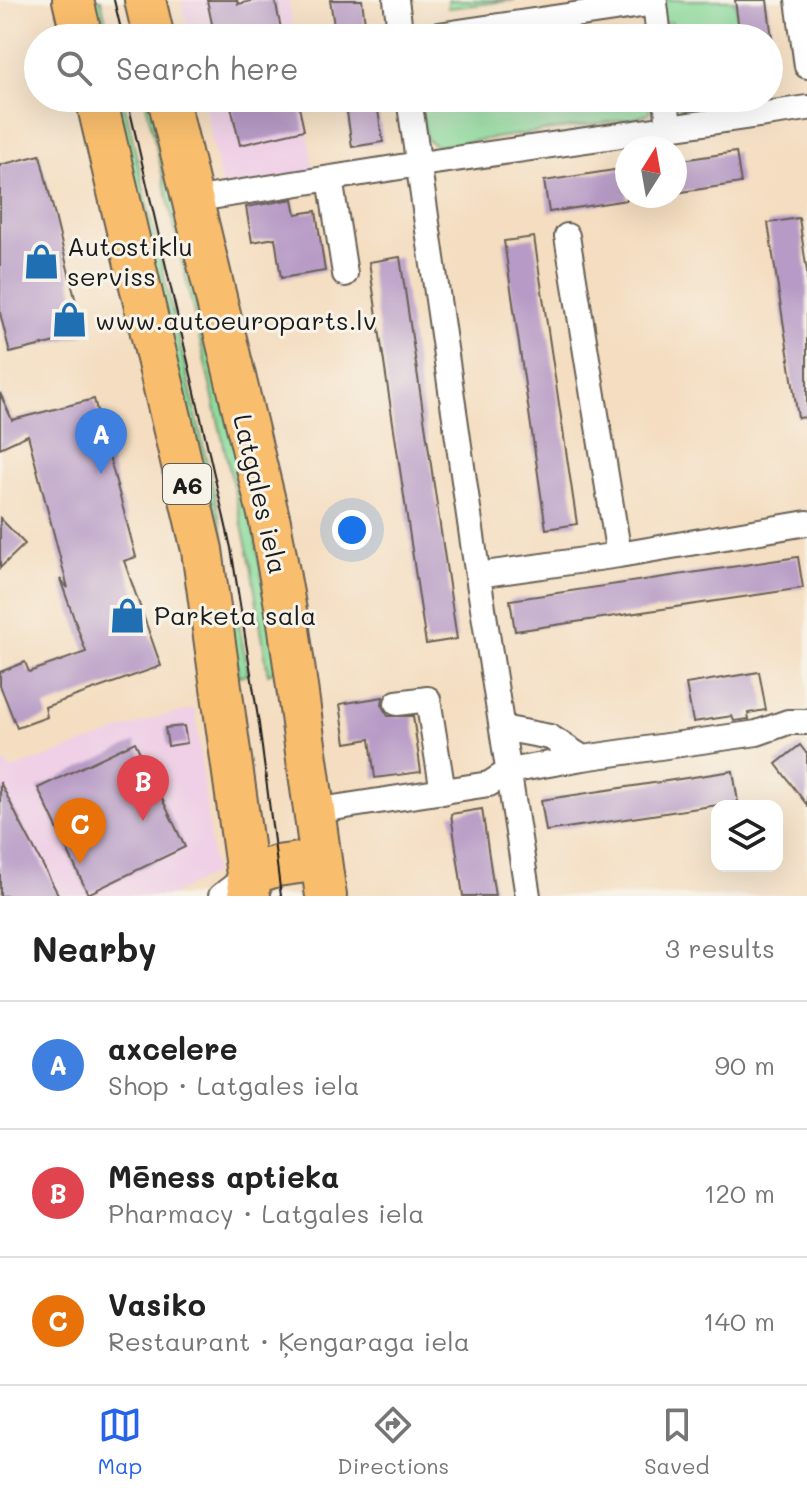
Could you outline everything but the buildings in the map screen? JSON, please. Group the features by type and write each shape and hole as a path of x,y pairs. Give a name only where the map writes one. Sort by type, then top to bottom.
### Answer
{"highway":[{"path":"73,0 79,24"},
{"path":"145,0 151,24"},
{"name":"A6","path":"99,112 202,550 240,889 277,866 323,878"},
{"name":"Latgales iela","path":"171,112 270,522 288,622 323,878"}],"street":[{"path":"396,0 399,24"},
{"path":"798,0 806,55"},
{"path":"513,24 655,3 657,24"},
{"path":"783,111 807,108"},
{"path":"411,112 528,896"},
{"path":"667,112 669,128"},
{"path":"192,200 779,112"},
{"path":"330,178 345,274"},
{"path":"567,236 619,555"},
{"path":"478,575 807,523"},
{"path":"397,703 428,699 443,792"},
{"path":"314,811 489,784 509,771 757,733 788,722 807,722"},
{"path":"502,728 532,731 550,737 583,758"}],"shaded area":[{"path":"181,0 289,0 292,24 186,24"},
{"path":"206,112 305,112 314,173 222,189"},
{"path":"195,709 214,874 169,896 0,896 0,766 7,762 10,770 158,717"}],"green space":[{"path":"87,0 101,0 107,24 93,24"},
{"path":"448,0 515,0 448,8"},
{"path":"660,0 735,0 739,24 672,22 664,23"},
{"path":"114,112 126,112 220,519 248,674 239,676"},
{"path":"148,112 159,112 244,477 279,669 268,674 251,565"},
{"path":"422,112 649,112 637,118 437,146 426,139"},
{"path":"672,112 742,112 674,121"}],"tram line":[{"path":"114,0 120,24"},
{"path":"130,112 231,548 259,724 281,896"}],"place":[{"name":"Autostiklu serviss","path":"41,261"},
{"name":"www.autoeuroparts.lv","path":"69,320"},
{"name":"axcelere","path":"101,474"},
{"name":"Parketa sala","path":"128,615"},
{"name":"Mēness aptieka","path":"143,821"},
{"name":"Vasiko","path":"80,864"}]}
